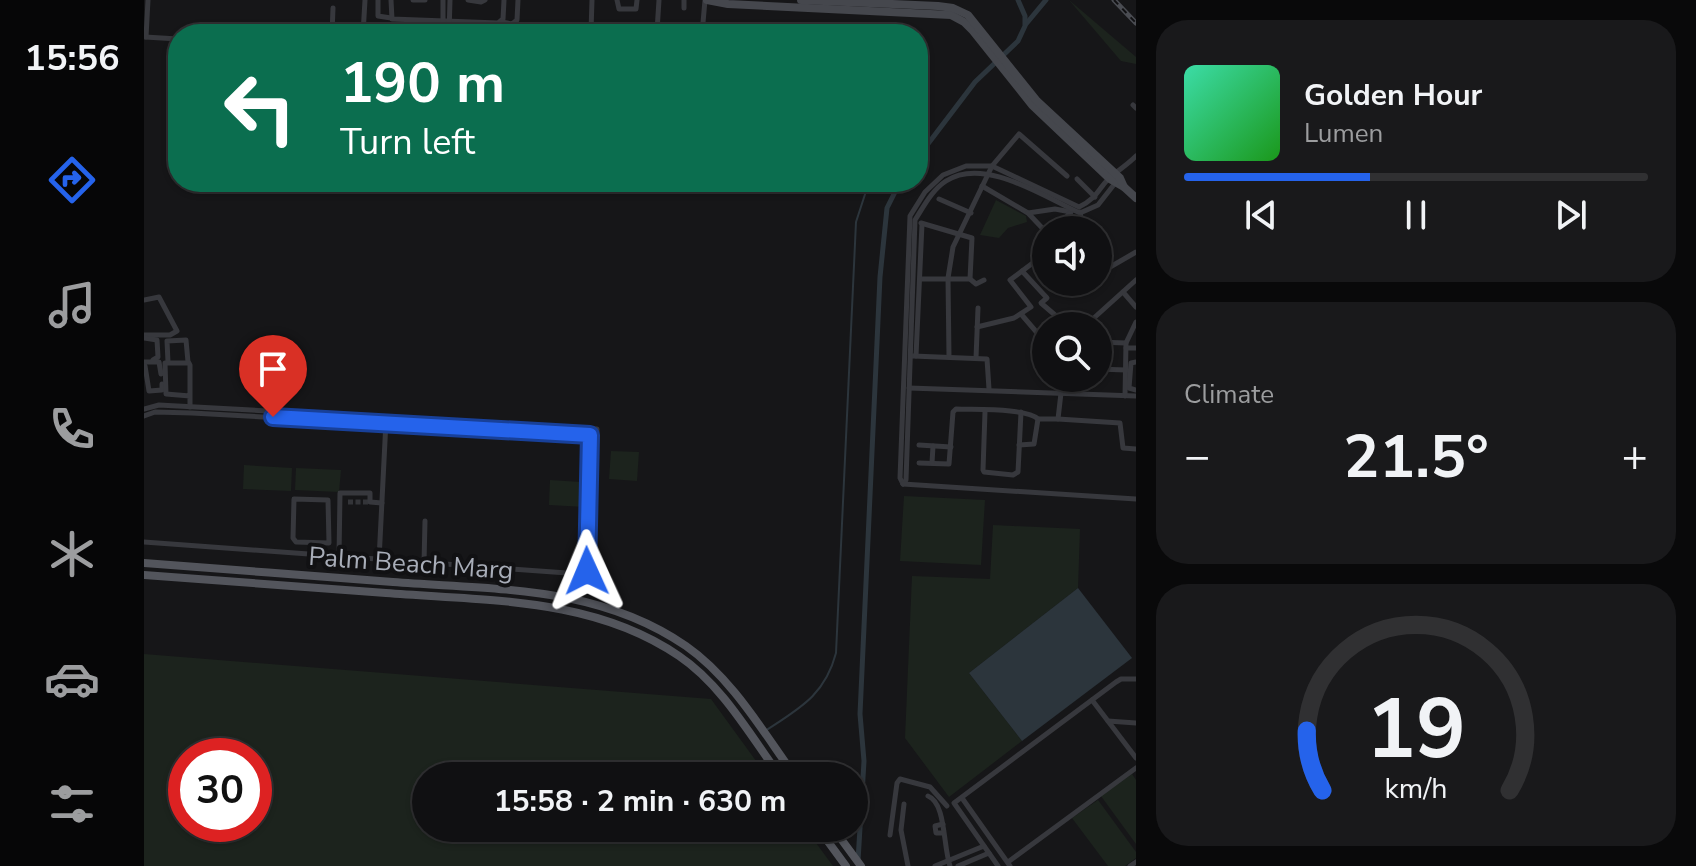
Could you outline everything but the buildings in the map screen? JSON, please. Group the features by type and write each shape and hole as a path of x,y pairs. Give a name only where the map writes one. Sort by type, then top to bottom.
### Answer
{"main road":[{"path":"706,0 728,4 940,3 953,8 968,15 976,29 1037,101 1136,198"},
{"path":"801,0 951,15 976,29"},
{"name":"Palm Beach Marg","path":"144,563 524,592 592,602 653,626 688,648 730,687 785,762"},
{"name":"Palm Beach Marg","path":"144,575 522,603 589,613 648,636 681,657 721,695 770,762"},
{"path":"828,842 846,866"},
{"path":"843,842 861,866"}],"street":[{"path":"148,0 145,37 168,38"},
{"path":"364,24 365,0"},
{"path":"378,0 378,16 512,24 517,20 518,0"},
{"path":"391,0 391,18"},
{"path":"413,0 425,0"},
{"path":"443,0 448,24"},
{"path":"446,24 450,0"},
{"path":"468,0 485,0"},
{"path":"501,22 504,0"},
{"path":"592,0 592,24"},
{"path":"617,0 619,9 636,9 637,0"},
{"path":"657,24 659,0"},
{"path":"684,0 684,8"},
{"path":"703,24 706,0"},
{"path":"332,24 333,8"},
{"path":"949,357 948,278 953,247 991,169 1019,134 1067,176"},
{"path":"1028,213 1055,209 1071,212 1098,205 1136,156"},
{"path":"903,484 906,480 910,388 913,218 947,180 968,172 991,169 1080,210"},
{"path":"1077,179 1095,197"},
{"path":"1080,210 1117,179"},
{"path":"982,186 1032,217"},
{"path":"939,199 971,213"},
{"path":"1080,210 1081,216"},
{"path":"1067,216 1071,212"},
{"path":"913,218 922,224 970,236 973,240 970,279"},
{"path":"903,484 900,478 902,388 910,356 920,279 922,224"},
{"path":"1112,267 1135,256"},
{"path":"977,327 1014,318 1031,307 1010,280 1032,265"},
{"path":"1022,271 1047,298 1041,303 1052,312"},
{"path":"920,279 970,279 976,284 984,280"},
{"path":"1101,312 1136,280"},
{"path":"1123,292 1136,307"},
{"path":"144,300 159,297 177,331 170,335 144,336"},
{"path":"976,358 978,308"},
{"path":"1021,314 1032,327"},
{"path":"1136,322 1126,346 1129,388 1136,393"},
{"path":"144,336 157,340 158,357 144,363"},
{"path":"168,362 167,341 186,340 190,365 190,407"},
{"path":"1112,344 1136,348"},
{"path":"910,356 989,361 989,389"},
{"path":"188,362 168,362 164,365 166,394 190,396"},
{"path":"1125,396 1131,363 1136,362"},
{"path":"144,363 159,363 162,390 149,391 144,363"},
{"path":"902,388 1125,396 1136,393"},
{"path":"1058,419 1061,393"},
{"path":"144,409 159,405 590,435 597,429"},
{"path":"144,416 164,411 597,429"},
{"path":"919,463 949,464 954,411 1021,412 1032,413 1038,419 1120,423 1123,448 1136,449"},
{"path":"985,412 984,472 1016,474 1021,412"},
{"path":"1019,445 1034,444 1038,419"},
{"path":"379,560 386,421"},
{"path":"144,542 586,573 593,562 597,429"},
{"path":"589,566 586,562 590,435"},
{"path":"919,445 951,447"},
{"path":"932,463 933,446"},
{"path":"903,484 1136,499"},
{"path":"339,557 341,493 370,493 370,502 382,503"},
{"path":"294,499 328,500 329,543 304,542 296,542 293,538 294,499"},
{"path":"340,501 348,502"},
{"path":"424,563 425,521"},
{"path":"302,554 304,542"},
{"path":"890,835 900,779 930,787 945,808 1121,679 1136,679"},
{"path":"1092,700 1136,758"},
{"path":"1107,721 1136,723"},
{"path":"962,798 1009,864 1136,768"},
{"path":"928,796 938,801 949,863"},
{"path":"954,803 998,866"},
{"path":"904,804 901,830 908,866"},
{"path":"971,829 980,823"},
{"path":"935,866 949,863 984,846"},
{"path":"958,866 989,853"},
{"path":"1130,866 1136,862"}],"shaded area":[{"path":"1069,0 1136,57 1136,64 1121,61"},
{"path":"996,200 1026,216 1027,222 1008,228 999,238 980,235"},
{"path":"611,451 639,452 637,481 609,479"},
{"path":"244,465 292,468 291,491 243,489"},
{"path":"296,468 341,470 339,492 295,490"},
{"path":"550,480 581,482 585,507 549,505"},
{"path":"904,496 985,500 981,565 900,561"},
{"path":"993,525 1080,529 1078,588 969,673 1022,741 949,797 905,738 912,576 990,579"},
{"path":"1078,588 1132,658 1022,741 969,673"},
{"path":"144,654 711,699 757,762 412,762 412,842 815,842 833,866 144,866"},
{"path":"1132,774 1136,780 1136,844 1101,796"},
{"path":"1098,800 1136,852 1136,858 1125,866 1108,866 1072,818"}],"waterway":[{"path":"928,144 975,82 1018,41 1025,26 1025,16 1018,0"},
{"path":"1026,24 1046,0"},
{"path":"765,731 810,699 825,680 836,653 856,222 866,192"},
{"path":"858,861 864,761 860,714 880,277 887,208 895,192"}],"tunnel":[{"path":"348,502 370,502"}],"railway":[{"path":"1114,0 1136,23"}],"route":[{"path":"273,417 590,435 587,571"}]}
